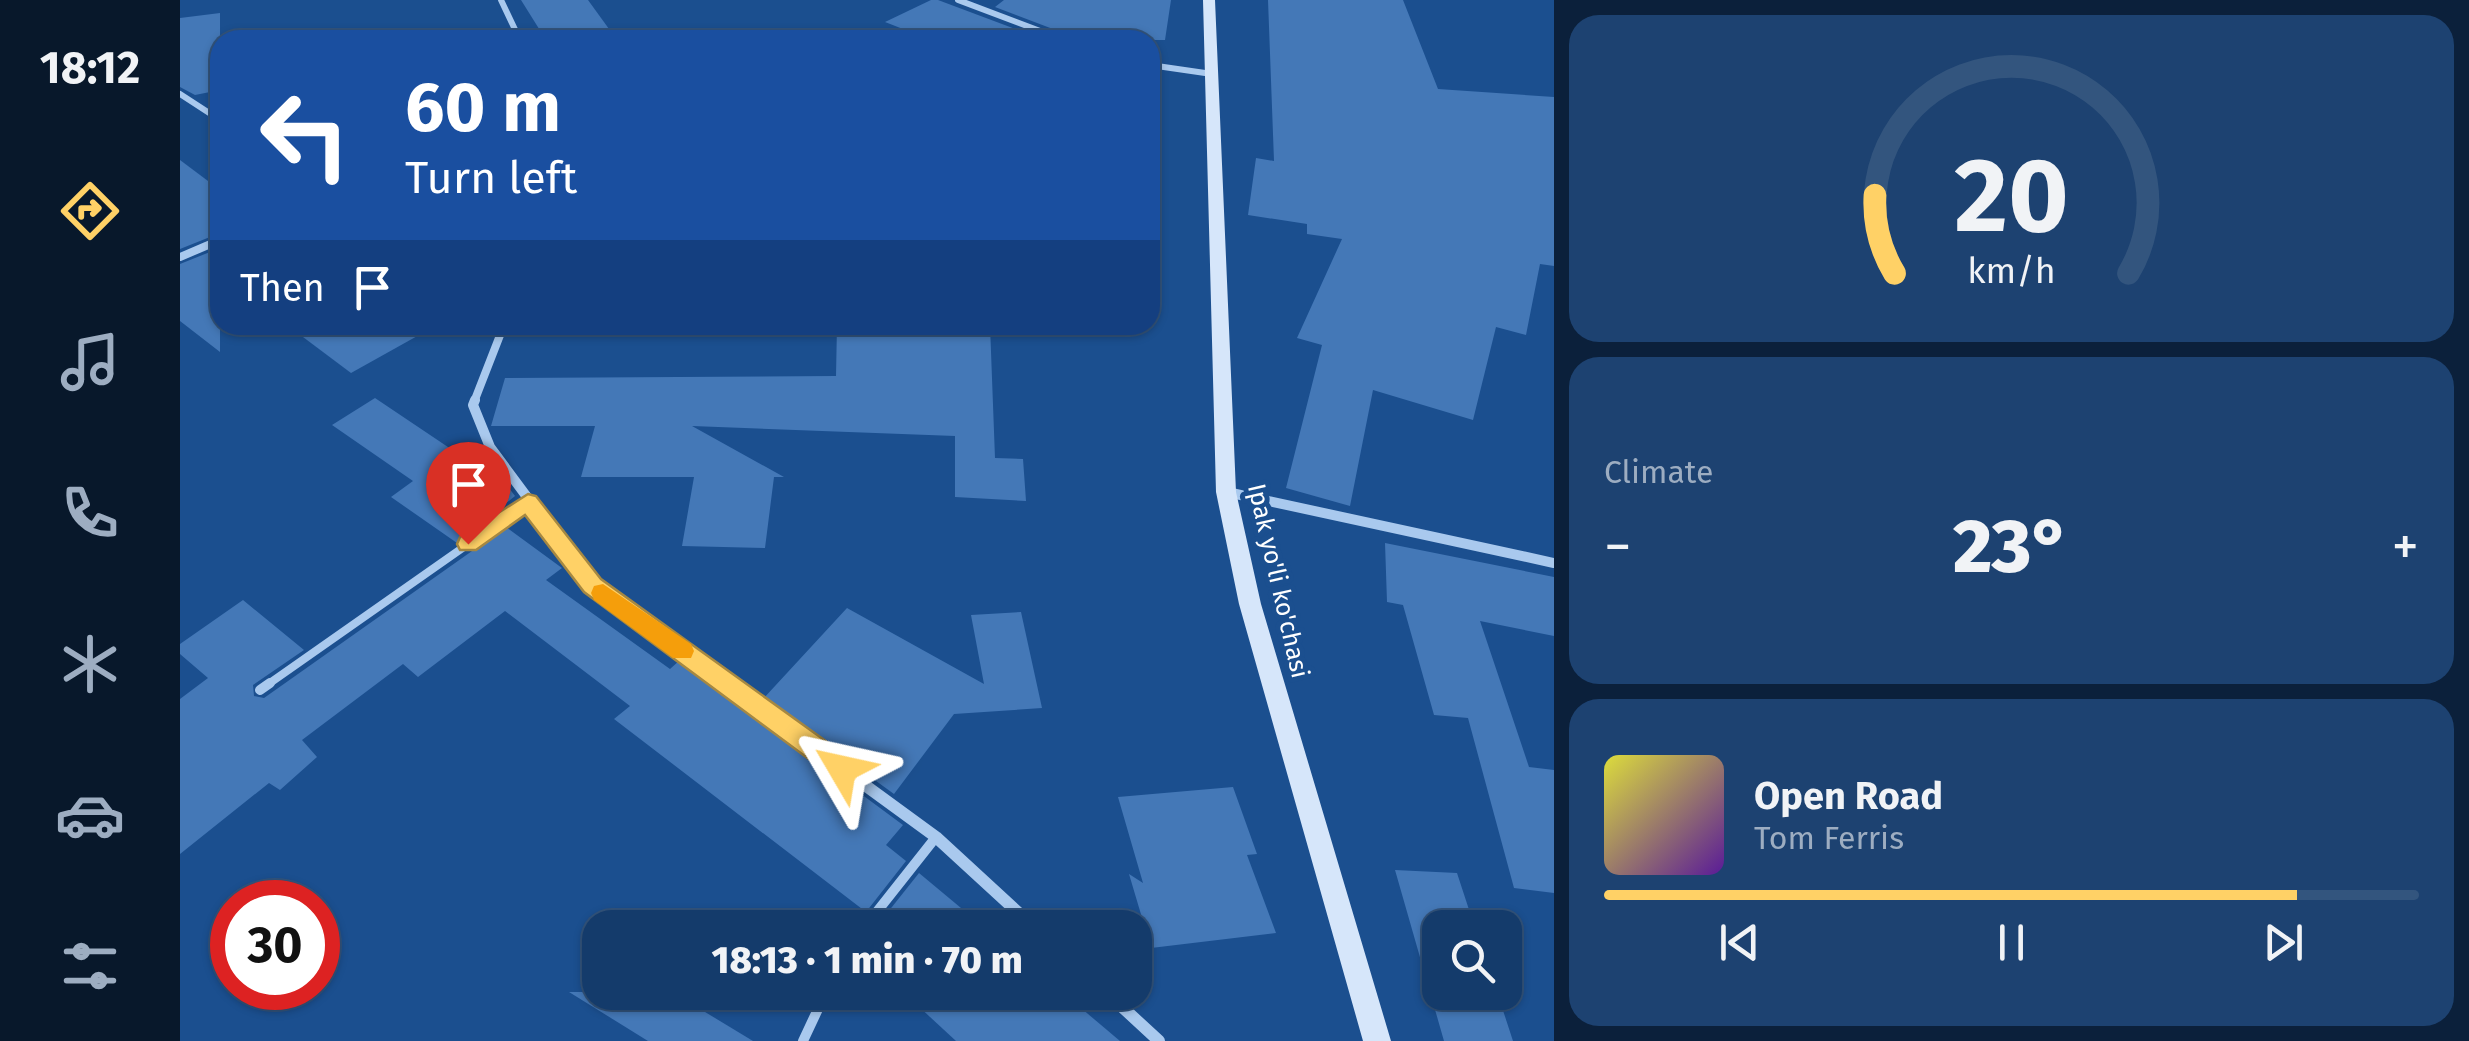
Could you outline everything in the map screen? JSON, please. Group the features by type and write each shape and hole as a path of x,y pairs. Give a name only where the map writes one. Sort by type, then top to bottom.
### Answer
{"main road":[{"name":"Ipak yo'li ko'chasi","path":"1208,0 1226,492 1250,604 1377,1041"}],"street":[{"path":"501,0 515,30"},
{"path":"958,0 1038,30"},
{"path":"1160,66 1212,74"},
{"path":"180,94 210,114"},
{"path":"180,257 210,244"},
{"path":"500,335 473,405 490,447 593,586 936,837 1015,910"},
{"path":"1226,492 1554,562"},
{"path":"1125,1010 1159,1041"}],"lane":[{"path":"260,690 528,502"},
{"path":"878,910 936,837"},
{"path":"802,1041 817,1010"}],"building":[{"path":"521,0 588,0 610,30 540,30"},
{"path":"938,0 1018,30 905,30 885,22"},
{"path":"1004,0 1171,0 1165,40 1160,40 1160,30 1055,30 995,7"},
{"path":"1268,0 1403,0 1438,89 1554,97 1554,266 1540,264 1526,335 1496,327 1473,420 1373,390 1350,506 1286,488 1322,345 1297,338 1342,239 1307,234 1307,224 1248,215 1256,158 1274,161"},
{"path":"220,13 220,30 210,30 210,92 195,95 180,87 180,18"},
{"path":"180,160 210,182 210,237 180,249"},
{"path":"210,252 210,335 220,335 220,352 180,321 180,264"},
{"path":"300,335 419,335 351,373"},
{"path":"837,335 990,335 995,458 1023,459 1026,501 955,497 955,436 692,426 784,477 774,477 765,548 682,546 694,477 581,477 595,426 491,426 505,378 836,376"},
{"path":"375,398 509,488 515,496 457,543 391,497 413,481 332,425"},
{"path":"506,527 562,568 546,580 670,669 680,660 903,825 886,845 906,861 868,910 863,910 614,719 630,706 505,611 418,677 403,664 302,740 317,757 280,790 269,783 180,854 180,699 208,678 180,654 180,644 243,600 304,650 253,685 254,696 264,698"},
{"path":"1385,543 1554,577 1554,636 1480,621 1529,767 1554,770 1554,893 1514,888 1468,718 1434,715 1403,605 1387,602"},
{"path":"847,608 984,684 971,615 1021,612 1042,708 954,714 894,794 763,699"},
{"path":"1233,787 1257,854 1247,855 1276,933 1152,948 1152,910 1140,910 1129,874 1143,883 1118,797"},
{"path":"1395,870 1457,873 1469,910 1422,910 1422,964"},
{"path":"919,873 963,910 890,910"},
{"path":"598,1010 702,1010 753,1041 648,1041"},
{"path":"922,1010 1083,1010 1120,1041 956,1041"},
{"path":"1435,1010 1503,1010 1513,1041 1444,1041"}],"slow traffic":[{"path":"603,593 682,651"}],"route":[{"path":"468,544 528,502 593,586 842,769"}]}
